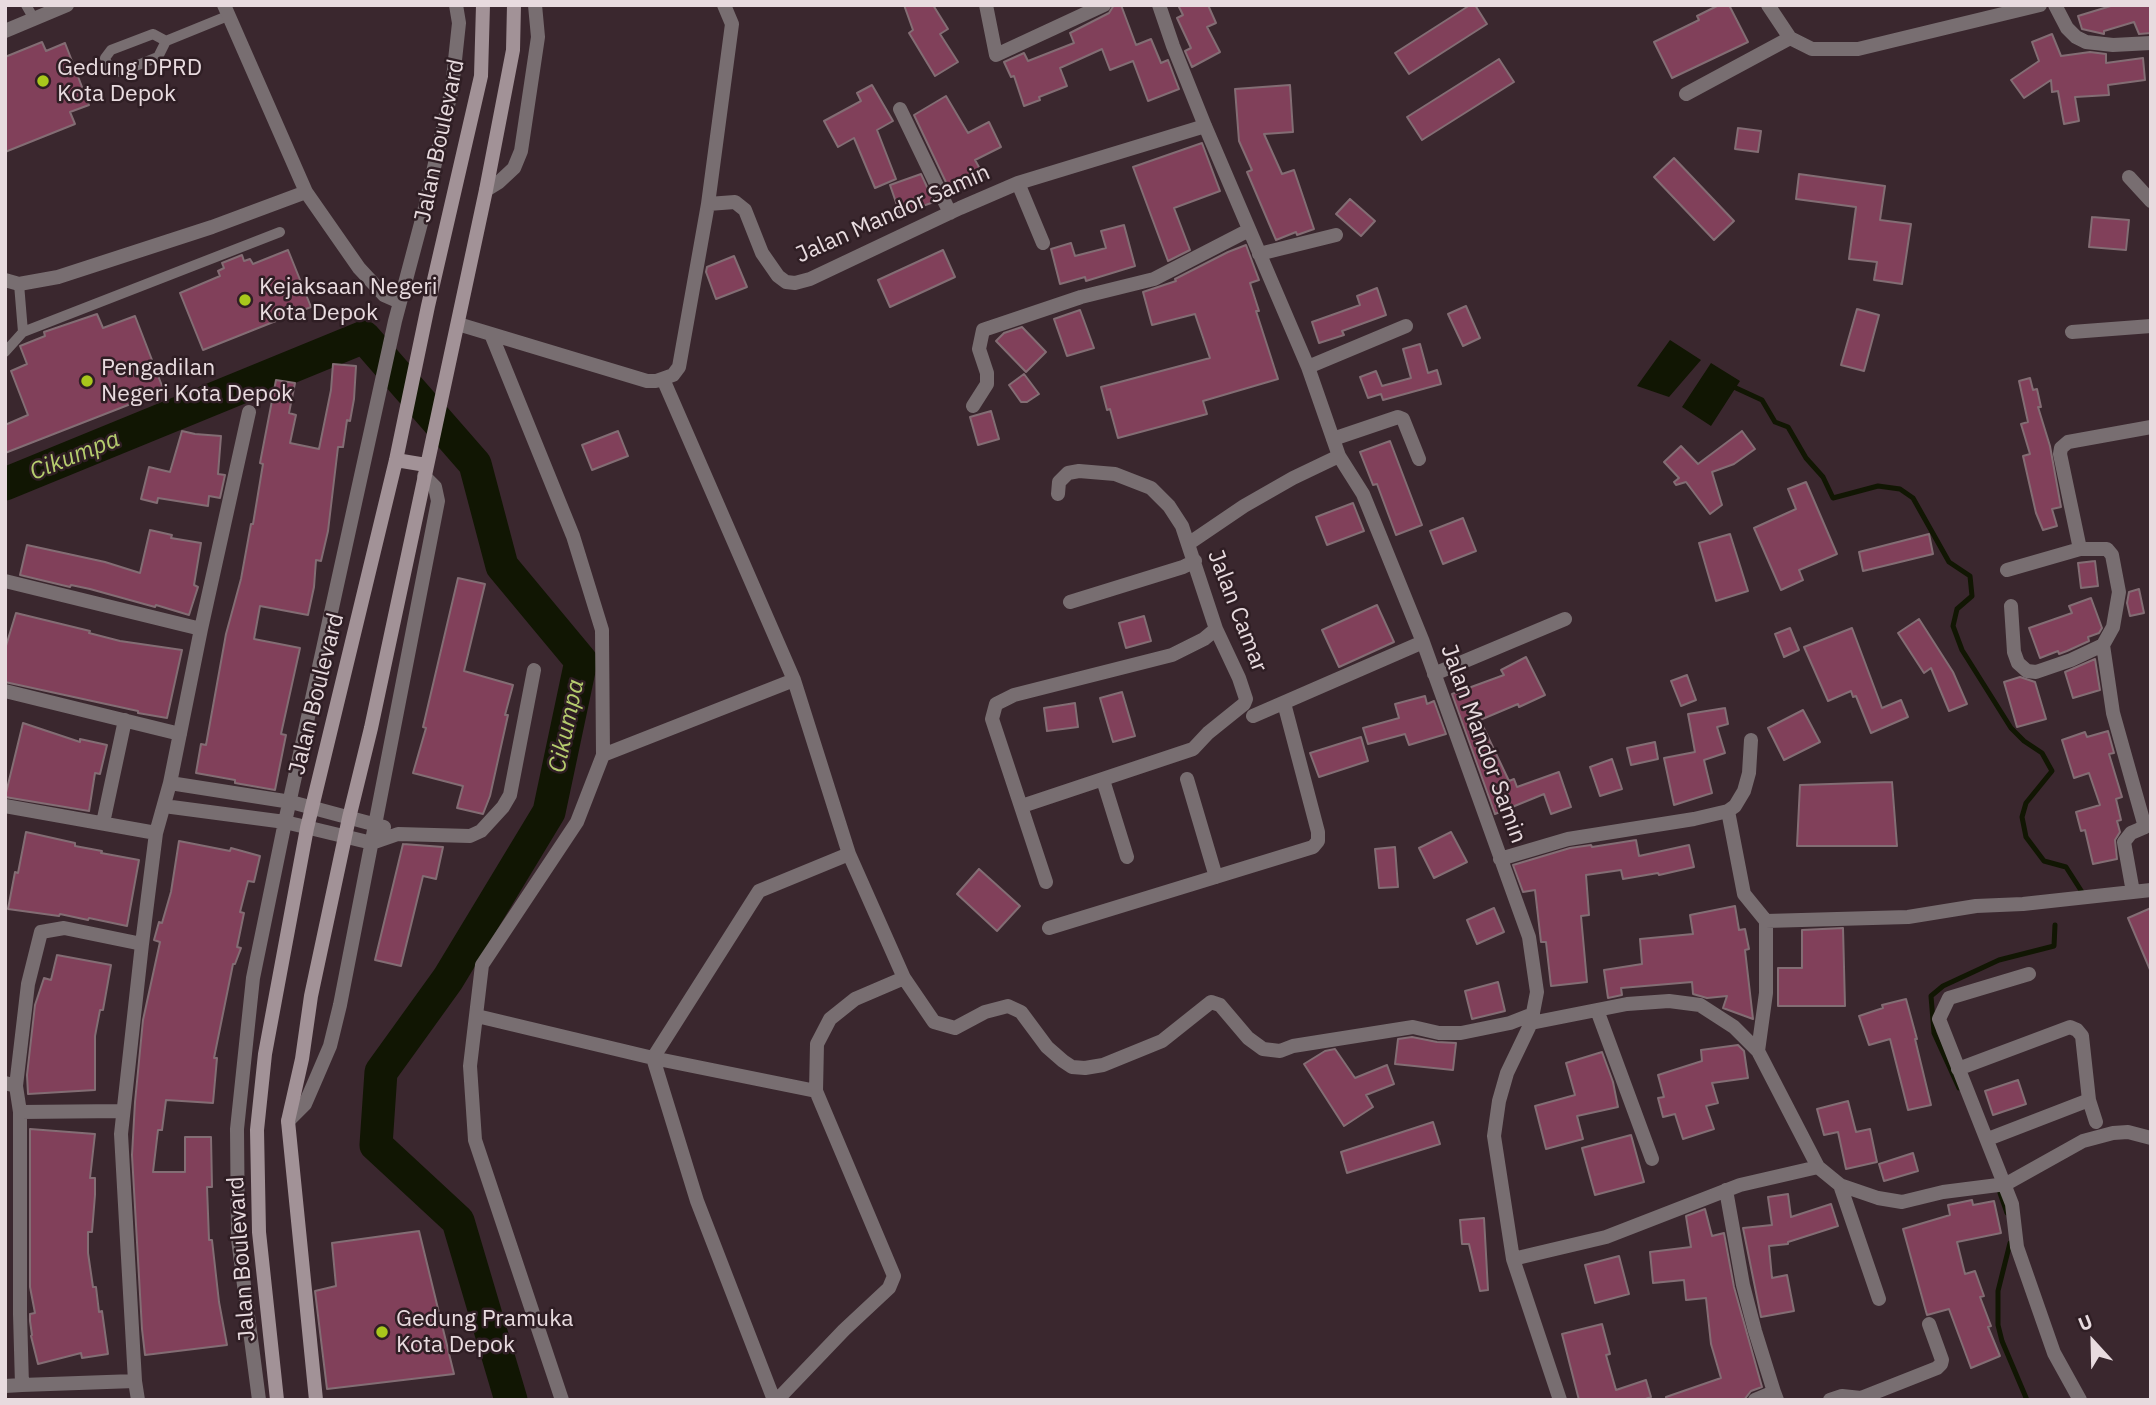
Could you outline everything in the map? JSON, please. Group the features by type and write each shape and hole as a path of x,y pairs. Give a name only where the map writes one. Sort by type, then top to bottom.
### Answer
{"main road":[{"name":"Jalan Boulevard","path":"276,1400 259,1232 257,1130 265,1054 307,828 396,460 481,76 483,5"},
{"path":"316,1400 288,1121 302,1059 311,996 486,190 513,50 514,5"},
{"path":"396,460 425,470"}],"street":[{"path":"5,31 67,5"},
{"path":"258,1400 238,1238 237,1129 253,978 400,302 452,88 459,23 456,5"},
{"path":"486,190 514,168 521,151 538,37 535,5"},
{"path":"458,324 646,381 673,375 679,367 708,204 732,24 724,5"},
{"path":"986,5 996,55 1104,5"},
{"name":"Jalan Mandor Samin","path":"1159,5 1205,126 1308,367 1339,456 1363,494 1423,642 1529,937 1537,992 1532,1018 1507,1073 1499,1101 1494,1136 1513,1259 1560,1400"},
{"path":"1768,5 1790,38 1812,49 1858,49 2040,5"},
{"path":"2055,5 2067,28 2086,42 2113,45 2151,43"},
{"path":"227,10 306,191 359,268 384,295 400,302"},
{"path":"1686,94 1790,38"},
{"path":"900,109 950,212"},
{"name":"Jalan Mandor Samin","path":"708,204 735,202 745,210 762,253 778,276 786,282 795,283 810,279 950,212 1018,183 1205,126"},
{"path":"2129,177 2151,201"},
{"path":"1018,183 1043,243"},
{"path":"12,282 58,277 212,227 306,191"},
{"path":"974,406 987,384 987,373 979,349 983,330 1081,297 1154,279 1249,230"},
{"path":"1259,254 1336,235"},
{"path":"1308,367 1406,326"},
{"path":"2072,332 2151,326"},
{"path":"491,334 573,536 602,630 603,755 577,822 482,965 470,1066 475,1140 562,1400"},
{"path":"663,379 794,680 849,854 904,978 934,1022 955,1028 985,1012 1008,1006 1021,1012 1047,1046 1063,1061 1072,1067 1085,1068 1103,1065 1162,1041 1211,1002 1220,1005 1248,1038 1263,1049 1280,1051 1293,1046 1413,1027 1439,1034 1461,1033 1532,1018 1627,1004 1669,1002 1700,1006 1734,1027 1758,1051 1818,1167 1840,1185 1878,1198 1902,1202 1943,1192 2007,1184 2083,1141 2128,1132 2151,1138"},
{"path":"138,1400 121,1134 123,1111 156,833 170,783 249,412"},
{"path":"1334,439 1398,418 1403,419 1419,459"},
{"path":"2080,549 2061,448 2068,442 2151,428"},
{"name":"Jalan Camar","path":"1022,806 1193,749 1244,704 1244,690 1216,629 1188,544 1254,500 1339,456"},
{"path":"288,1121 305,1104 330,1046 377,824 438,500 435,487 425,470"},
{"path":"1058,495 1059,482 1068,473 1079,471 1130,478 1151,488 1169,506 1182,526 1188,544"},
{"path":"2007,570 2080,549 2107,549 2112,555 2119,592 2113,627 2103,645 2036,672 2027,671 2018,663 2014,652 2011,606"},
{"path":"1070,602 1195,561"},
{"path":"5,581 201,629"},
{"path":"1434,674 1565,619"},
{"path":"1046,882 992,719 996,704 1014,695 1172,655 1205,639 1216,629"},
{"path":"1253,716 1423,642"},
{"path":"2103,645 2113,713 2148,826 2131,833 2124,842 2133,892"},
{"path":"164,806 285,822 372,843 398,834 470,836 481,831 510,795 534,670"},
{"path":"603,755 794,680"},
{"path":"5,691 180,734"},
{"path":"1049,928 1313,847 1318,841 1318,832 1284,703"},
{"path":"103,823 125,720"},
{"path":"1500,859 1568,839 1728,811 1735,806 1744,790 1749,773 1751,740"},
{"path":"1187,779 1216,877"},
{"path":"1103,780 1127,857"},
{"path":"170,783 291,802 377,824 398,834"},
{"path":"228,815 231,793"},
{"path":"5,806 156,833"},
{"path":"1728,811 1744,894 1766,921 1766,993 1758,1051"},
{"path":"849,854 759,891 653,1058 696,1200 776,1400 888,1288 894,1276 816,1091 817,1044 830,1019 855,999 904,978"},
{"path":"1766,921 1908,917 1944,910 2151,890"},
{"path":"22,1385 20,1112 11,1084 27,984 41,932 64,928 142,944"},
{"path":"2029,974 1949,998 1939,1020 2012,1204 2017,1247 2054,1353 2080,1400"},
{"path":"1597,1010 1652,1159"},
{"path":"477,1016 653,1058 816,1091"},
{"path":"1958,1069 2070,1027 2077,1030 2081,1036 2089,1100 2096,1122"},
{"path":"1988,1139 2089,1100"},
{"path":"20,1112 123,1111"},
{"path":"1513,1259 1606,1237 1726,1190 1818,1167"},
{"path":"1840,1185 1879,1299"},
{"path":"1726,1190 1743,1285 1776,1396 1755,1400"},
{"path":"1830,1400 1842,1396 1861,1398 1937,1368 1942,1360 1929,1324"},
{"path":"5,1386 135,1381"}],"lane":[{"path":"26,5 34,19"},
{"path":"166,41 153,34 127,43 111,50 105,58 107,66 114,72 123,71 158,57 166,41 227,10"},
{"path":"5,352 23,332 280,232"},
{"path":"12,282 23,332"}],"shaded area":[{"path":"1670,340 1701,360 1669,397 1637,386"},
{"path":"1711,363 1740,381 1711,426 1682,407"}],"building":[{"path":"904,5 933,5 948,29 940,34 958,62 935,76 909,33 913,30"},
{"path":"1114,5 1121,5 1136,45 1151,39 1161,63 1168,60 1179,89 1148,101 1133,61 1110,70 1102,49 1060,68 1067,86 1024,106 1014,76 1011,77 1004,62 1024,53 1028,61 1074,43 1070,33 1109,13"},
{"path":"1178,5 1208,5 1216,23 1207,27 1220,52 1192,67 1185,51 1191,48 1177,18 1183,15"},
{"path":"1470,5 1475,5 1487,24 1409,74 1395,53"},
{"path":"1719,5 1729,5 1748,42 1672,78 1654,42 1699,20 1697,16"},
{"path":"2114,5 2151,5 2151,33 2139,34 2134,22 2104,31 2104,34 2082,29 2078,16"},
{"path":"2052,34 2061,56 2090,52 2106,54 2106,63 2143,58 2145,80 2108,85 2109,95 2075,97 2079,121 2064,124 2058,91 2052,92 2051,80 2024,98 2011,80 2039,61 2032,42"},
{"name":"Gedung DPRD Kota Depok","path":"42,42 46,51 65,43 89,105 70,112 75,124 5,152 5,57"},
{"path":"1499,59 1514,82 1422,140 1407,117"},
{"path":"872,85 893,121 877,130 896,179 875,188 854,138 838,147 824,121 861,101 857,93"},
{"path":"1290,85 1293,132 1264,134 1282,174 1294,170 1314,229 1297,235 1296,232 1276,240 1247,172 1252,170 1239,141 1235,89"},
{"path":"946,96 968,133 989,122 1001,147 975,160 984,176 952,195 914,115"},
{"path":"1738,128 1761,131 1758,152 1735,149"},
{"path":"1202,143 1220,191 1174,208 1190,250 1168,261 1133,167"},
{"path":"1674,158 1734,221 1714,240 1654,177"},
{"path":"921,174 934,202 900,214 890,185"},
{"path":"1799,174 1885,186 1880,220 1911,224 1902,284 1874,280 1877,262 1849,259 1856,207 1796,199"},
{"path":"1350,199 1375,221 1361,236 1336,214"},
{"path":"2092,217 2129,220 2126,250 2089,247"},
{"path":"1124,225 1135,266 1086,281 1085,277 1060,284 1051,249 1071,243 1075,256 1106,248 1101,231"},
{"path":"1246,245 1259,280 1250,283 1259,311 1256,311 1278,379 1203,401 1207,414 1118,438 1101,387 1210,358 1195,314 1152,325 1143,292 1176,281 1175,279"},
{"name":"Kejaksaan Negeri Kota Depok","path":"288,250 311,307 203,350 180,293 220,276 218,271 224,268 222,263 242,255 244,261 250,259 253,264"},
{"path":"943,250 955,277 890,307 878,280"},
{"path":"734,256 747,287 716,299 706,272 707,267"},
{"path":"1377,288 1386,315 1342,331 1344,335 1319,343 1312,322 1360,305 1357,296"},
{"path":"1466,306 1480,338 1463,346 1448,314"},
{"path":"1857,309 1879,315 1864,371 1841,365"},
{"path":"1080,310 1094,348 1067,356 1054,319"},
{"name":"Pengadilan Negeri Kota Depok","path":"97,314 103,328 135,316 164,391 5,453 5,425 28,415 11,371 27,364 20,346 45,336 44,332"},
{"path":"1022,327 1046,352 1026,372 996,341 1004,333"},
{"path":"1420,344 1428,373 1437,370 1441,384 1383,400 1381,394 1368,398 1360,377 1376,371 1382,386 1411,378 1403,349"},
{"path":"333,364 356,366 354,399 350,421 347,420 343,447 338,447 328,531 321,561 316,560 308,615 260,606 254,639 300,648 281,734 286,735 275,790 196,773 201,744 206,745 226,634 253,524 263,464 260,463 276,380 295,383 289,413 296,415 290,443 319,449 331,390"},
{"path":"1024,374 1039,394 1027,402 1021,402 1009,385"},
{"path":"2030,378 2033,390 2037,389 2041,407 2038,407 2050,446 2061,507 2052,509 2057,526 2043,530 2036,513 2023,456 2030,454 2021,424 2028,422 2019,381"},
{"path":"991,411 999,439 978,445 970,417"},
{"path":"182,431 221,436 218,474 225,475 220,498 209,496 208,506 158,498 157,503 141,499 149,467 170,472"},
{"path":"618,431 628,456 592,470 582,445"},
{"path":"1742,431 1755,449 1734,464 1712,472 1722,505 1710,514 1686,482 1676,485 1674,482 1679,478 1664,462 1681,446 1698,464"},
{"path":"1390,441 1422,525 1396,535 1377,484 1373,485 1360,452"},
{"path":"1806,482 1837,554 1799,570 1803,580 1781,590 1754,528 1796,509 1788,489"},
{"path":"1353,503 1364,531 1327,545 1316,517"},
{"path":"1463,518 1476,551 1443,564 1430,531"},
{"path":"150,530 172,535 171,538 201,543 194,585 198,587 189,615 90,589 20,575 27,545 105,562 140,573"},
{"path":"1730,534 1748,591 1716,601 1699,543"},
{"path":"1929,534 1933,554 1863,571 1859,552"},
{"path":"2095,561 2098,586 2081,588 2078,563"},
{"path":"458,578 485,584 464,671 513,685 490,796 483,814 457,808 463,786 413,773 426,728 423,727"},
{"path":"2139,589 2144,613 2130,616 2127,603 2129,592"},
{"path":"2091,598 2102,628 2099,633 2067,651 2059,654 2058,651 2040,658 2029,628 2072,613 2069,606"},
{"path":"1377,605 1394,642 1339,667 1322,630"},
{"path":"16,613 120,641 182,650 167,718 5,682 5,649"},
{"path":"1144,616 1151,641 1126,648 1119,623"},
{"path":"1919,619 1953,672 1967,704 1949,711 1931,668 1924,673 1898,633"},
{"path":"1790,628 1799,650 1784,657 1775,634"},
{"path":"1852,628 1882,708 1901,700 1908,717 1871,733 1856,696 1853,697 1851,691 1828,701 1804,647"},
{"path":"1526,657 1545,695 1480,720 1509,781 1514,779 1517,787 1559,772 1571,807 1551,814 1544,794 1495,814 1452,694 1504,675 1501,670"},
{"path":"2095,659 2100,690 2073,698 2065,672"},
{"path":"1687,675 1696,700 1681,706 1671,681"},
{"path":"2020,677 2035,682 2046,719 2017,727 2004,682"},
{"path":"1122,692 1135,736 1113,742 1100,698"},
{"path":"1425,696 1427,704 1434,701 1446,734 1409,745 1405,734 1368,744 1363,728 1399,718 1395,704"},
{"path":"1075,703 1078,727 1047,731 1044,708"},
{"path":"1725,708 1728,724 1717,727 1725,753 1704,760 1712,793 1674,805 1664,758 1695,752 1688,714"},
{"path":"1803,710 1820,742 1784,760 1768,728"},
{"path":"23,723 80,742 80,739 107,745 100,774 95,773 89,811 5,797"},
{"path":"2108,731 2114,753 2109,754 2122,797 2116,799 2121,820 2117,821 2120,832 2115,840 2117,859 2093,864 2085,830 2081,831 2076,812 2100,805 2089,773 2074,778 2062,740 2085,732 2087,737"},
{"path":"1361,737 1368,761 1319,777 1310,753"},
{"path":"1655,742 1658,759 1631,765 1627,748"},
{"path":"1612,759 1622,789 1600,796 1590,767"},
{"path":"1892,782 1897,846 1797,846 1800,785"},
{"path":"26,832 75,843 75,846 102,851 101,853 139,860 127,926 89,918 8,909"},
{"path":"1451,832 1467,862 1434,878 1419,848"},
{"path":"1636,840 1639,856 1689,845 1694,867 1623,879 1621,870 1586,875 1589,915 1581,916 1587,982 1551,986 1546,942 1541,942 1535,890 1523,892 1513,865 1570,848"},
{"path":"179,841 230,851 231,848 260,856 254,882 248,881 240,912 244,913 237,947 241,948 233,964 214,1058 217,1058 213,1103 166,1100 162,1130 158,1130 153,1172 185,1172 185,1137 211,1137 212,1187 207,1187 209,1240 212,1240 227,1345 145,1355 132,1155 135,1102 143,1020 160,942 154,940 171,892"},
{"path":"403,844 443,847 436,879 423,876 401,966 375,960"},
{"path":"1395,847 1398,887 1379,888 1375,849"},
{"path":"979,869 1020,906 997,931 957,894"},
{"path":"1735,906 1739,930 1745,929 1749,949 1745,950 1753,1019 1723,1008 1727,996 1707,998 1693,994 1692,982 1621,988 1622,995 1608,998 1604,970 1642,964 1640,939 1693,934 1690,915"},
{"path":"1494,908 1504,932 1477,944 1467,920"},
{"path":"2151,908 2151,972 2128,918"},
{"path":"1843,928 1845,1006 1778,1006 1778,968 1802,968 1802,930"},
{"path":"57,955 111,965 95,1036 95,1090 28,1094 27,1075 35,1005 44,978 51,980"},
{"path":"1498,982 1505,1011 1472,1019 1465,991"},
{"path":"1906,999 1931,1105 1908,1110 1890,1039 1869,1045 1859,1016 1883,1008 1882,1005"},
{"path":"1412,1037 1456,1043 1453,1070 1395,1064 1398,1039"},
{"path":"1738,1045 1744,1051 1748,1078 1712,1083 1718,1103 1706,1106 1714,1129 1683,1139 1675,1114 1663,1117 1658,1098 1664,1097 1658,1075 1702,1061 1701,1050"},
{"path":"1335,1049 1355,1078 1387,1065 1394,1084 1366,1095 1373,1107 1344,1126 1304,1064 1325,1051"},
{"path":"1602,1052 1613,1082 1618,1107 1577,1116 1583,1139 1546,1149 1535,1106 1575,1095 1566,1063"},
{"path":"2018,1080 2026,1104 1993,1115 1985,1091"},
{"path":"1848,1101 1856,1132 1870,1129 1877,1162 1846,1169 1838,1132 1824,1135 1817,1109"},
{"path":"1433,1122 1440,1144 1347,1173 1341,1152"},
{"path":"30,1129 95,1134 90,1178 95,1178 95,1195 92,1232 88,1232 88,1253 99,1312 102,1311 108,1354 82,1358 81,1353 38,1364 30,1321 30,1314 35,1313 30,1287"},
{"path":"1631,1135 1644,1182 1595,1195 1582,1148"},
{"path":"1913,1153 1918,1171 1884,1181 1879,1164"},
{"path":"1788,1194 1791,1217 1831,1204 1838,1226 1788,1244 1769,1246 1772,1278 1787,1275 1794,1311 1761,1317 1743,1228 1772,1225 1768,1197"},
{"path":"1972,1200 1973,1205 1994,1201 2001,1233 1957,1242 1965,1274 1975,1271 1984,1296 1980,1297 1991,1326 1988,1327 2000,1356 1971,1368 1949,1309 1927,1315 1903,1229 1950,1215 1948,1205"},
{"path":"1705,1209 1712,1236 1724,1233 1734,1287 1762,1387 1751,1391 1744,1400 1666,1400 1666,1397 1721,1378 1711,1344 1706,1298 1686,1300 1684,1280 1653,1283 1650,1252 1691,1247 1686,1216"},
{"path":"1484,1218 1488,1290 1480,1291 1469,1244 1462,1244 1460,1220"},
{"name":"Gedung Pramuka Kota Depok","path":"419,1231 454,1374 327,1389 315,1291 336,1286 332,1243"},
{"path":"1619,1256 1629,1294 1595,1303 1585,1265"},
{"path":"1602,1324 1610,1354 1606,1355 1616,1390 1646,1380 1651,1397 1643,1400 1579,1400 1562,1334"}],"waterway":[{"name":"Cikumpa","path":"5,484 364,337 475,464 502,566 581,661 549,812 448,979 381,1072 376,1145 458,1221 511,1400"},
{"path":"1736,388 1762,400 1775,422 1788,427 1806,458 1823,477 1833,498 1878,486 1900,489 1913,498 1949,562 1970,576 1972,596 1957,609 1953,626 1962,650 2011,728 2042,753 2052,771 2026,803 2022,817 2026,837 2044,861 2066,867 2082,892"},
{"path":"1959,1088 1934,1033 1931,996 1943,986 1999,960 2054,946 2055,925"},
{"path":"2000,1193 2007,1213"},
{"path":"2010,1243 1998,1291 1998,1325 2027,1400"}],"place":[{"name":"Gedung DPRD Kota Depok","path":"43,81"},
{"name":"Kejaksaan Negeri Kota Depok","path":"245,300"},
{"name":"Pengadilan Negeri Kota Depok","path":"87,381"},
{"name":"Gedung Pramuka Kota Depok","path":"382,1332"}]}
